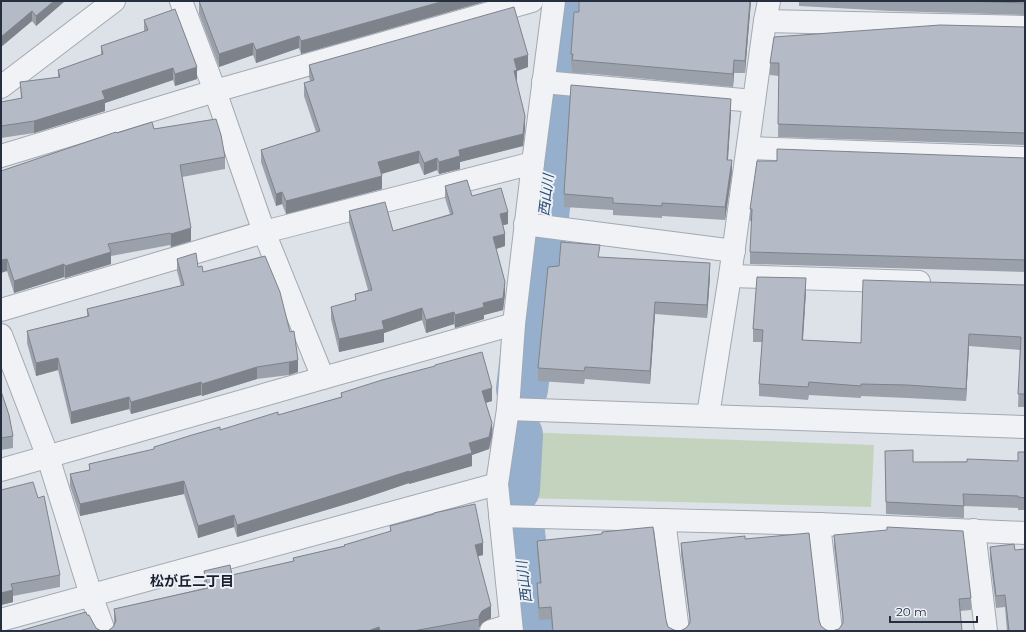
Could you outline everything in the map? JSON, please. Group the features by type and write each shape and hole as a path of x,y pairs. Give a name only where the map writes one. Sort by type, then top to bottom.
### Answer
{"street":[{"path":"1,87 114,1"},
{"path":"181,1 215,91 264,232 323,378"},
{"path":"1,156 215,91 532,1"},
{"path":"504,629 500,516 497,484 508,409 514,324 554,1"},
{"path":"708,415 734,251 767,11 1025,27"},
{"path":"543,82 754,101"},
{"path":"748,148 1025,158"},
{"path":"1,310 264,232 533,163"},
{"path":"526,224 734,251"},
{"path":"730,276 937,283"},
{"path":"1,470 514,324"},
{"path":"1,335 48,456 91,595 104,631"},
{"path":"508,409 1025,427"},
{"path":"1,620 497,484"},
{"path":"500,516 820,524 1025,533"},
{"path":"664,520 678,631"},
{"path":"820,524 831,631"},
{"path":"974,530 986,631"}],"green space":[{"path":"522,432 874,445 871,507 525,498 516,488"}],"building":[{"path":"1,1 54,1 36,16 32,11 1,37"},
{"path":"199,1 444,1 301,41 299,36 256,50 253,43 219,54"},
{"path":"579,1 750,1 745,61 734,60 733,74 572,60 573,54 571,54 574,12 579,12"},
{"path":"965,1 1025,1 1025,3"},
{"path":"514,7 528,55 514,59 517,70 514,71 525,116 523,134 459,150 460,156 439,162 437,158 424,163 419,151 378,162 382,176 286,201 282,192 276,194 261,150 320,131 304,83 314,80 309,65"},
{"path":"175,9 197,67 175,74 173,68 102,91 105,99 34,121 1,126 1,102 22,98 20,82 60,77 58,70 103,54 101,46 148,30 144,20"},
{"path":"940,25 1025,27 1025,133 778,124 779,63 770,63 774,37"},
{"path":"571,85 731,99 727,160 732,160 725,207 662,203 662,206 613,203 613,198 564,194"},
{"path":"216,119 225,157 180,165 191,228 171,234 108,244 111,252 65,266 64,264 14,281 7,259 1,260 1,171 116,132 117,133 152,122 154,129"},
{"path":"777,149 1025,158 1025,260 750,252 752,209 750,209 757,161 777,161"},
{"path":"467,180 472,196 501,188 508,212 500,214 505,234 493,237 505,282 503,298 483,303 484,307 455,315 454,312 426,320 422,308 382,321 384,329 339,339 331,307 356,300 355,294 372,290 349,211 385,202 393,231 453,214 445,186"},
{"path":"561,242 600,245 598,257 710,263 707,305 655,302 650,371 585,367 584,371 538,368 548,267 559,266"},
{"path":"196,253 198,267 202,266 203,272 265,256 280,292 290,332 294,331 298,360 257,367 202,384 201,382 131,402 129,397 71,412 58,358 36,363 27,331 89,316 87,309 184,285 177,259"},
{"path":"757,277 806,278 802,340 861,343 863,280 1025,285 1025,394 1018,394 1021,337 969,334 966,389 907,385 861,384 861,386 809,382 808,387 759,384 763,330 753,329"},
{"path":"482,352 492,388 482,391 492,423 489,437 469,443 472,453 409,471 237,525 234,515 198,526 184,481 80,504 70,474 90,470 89,464 154,449 154,447 220,427 220,430 278,412 278,415 342,397 341,393"},
{"path":"1,391 9,415 13,436 1,438"},
{"path":"913,450 913,462 967,462 967,459 1018,461 1018,452 1025,452 1025,498 1018,496 963,494 964,506 886,502 885,451"},
{"path":"33,482 38,498 44,496 60,575 11,584 13,590 1,593 1,490"},
{"path":"475,504 483,543 475,545 491,606 482,611 479,619 413,631 380,631 379,627 368,631 108,631 113,627 116,621 114,609 208,588 204,571 230,565 232,575 294,561 293,558 345,546 344,545 391,531 390,526 434,513"},
{"path":"653,527 666,620 668,627 678,631 553,631 551,607 539,608 537,583 541,583 537,541"},
{"path":"887,527 963,531 971,598 959,599 962,631 832,631 839,629 843,623 834,535 887,530"},
{"path":"809,533 819,620 821,626 826,630 831,631 680,631 686,628 690,623 681,543 745,536 745,539"},
{"path":"1014,544 1015,550 1025,549 1025,631 1009,631 1005,595 996,596 990,547"},
{"path":"86,612 96,628 101,631 19,631"}],"waterway":[{"name":"西山川","path":"522,389 569,1"},
{"name":"西山川","path":"514,489 517,435"},
{"name":"西山川","path":"519,532 530,631"}],"district":[{"name":"松が丘二丁目","path":"192,581"}]}
